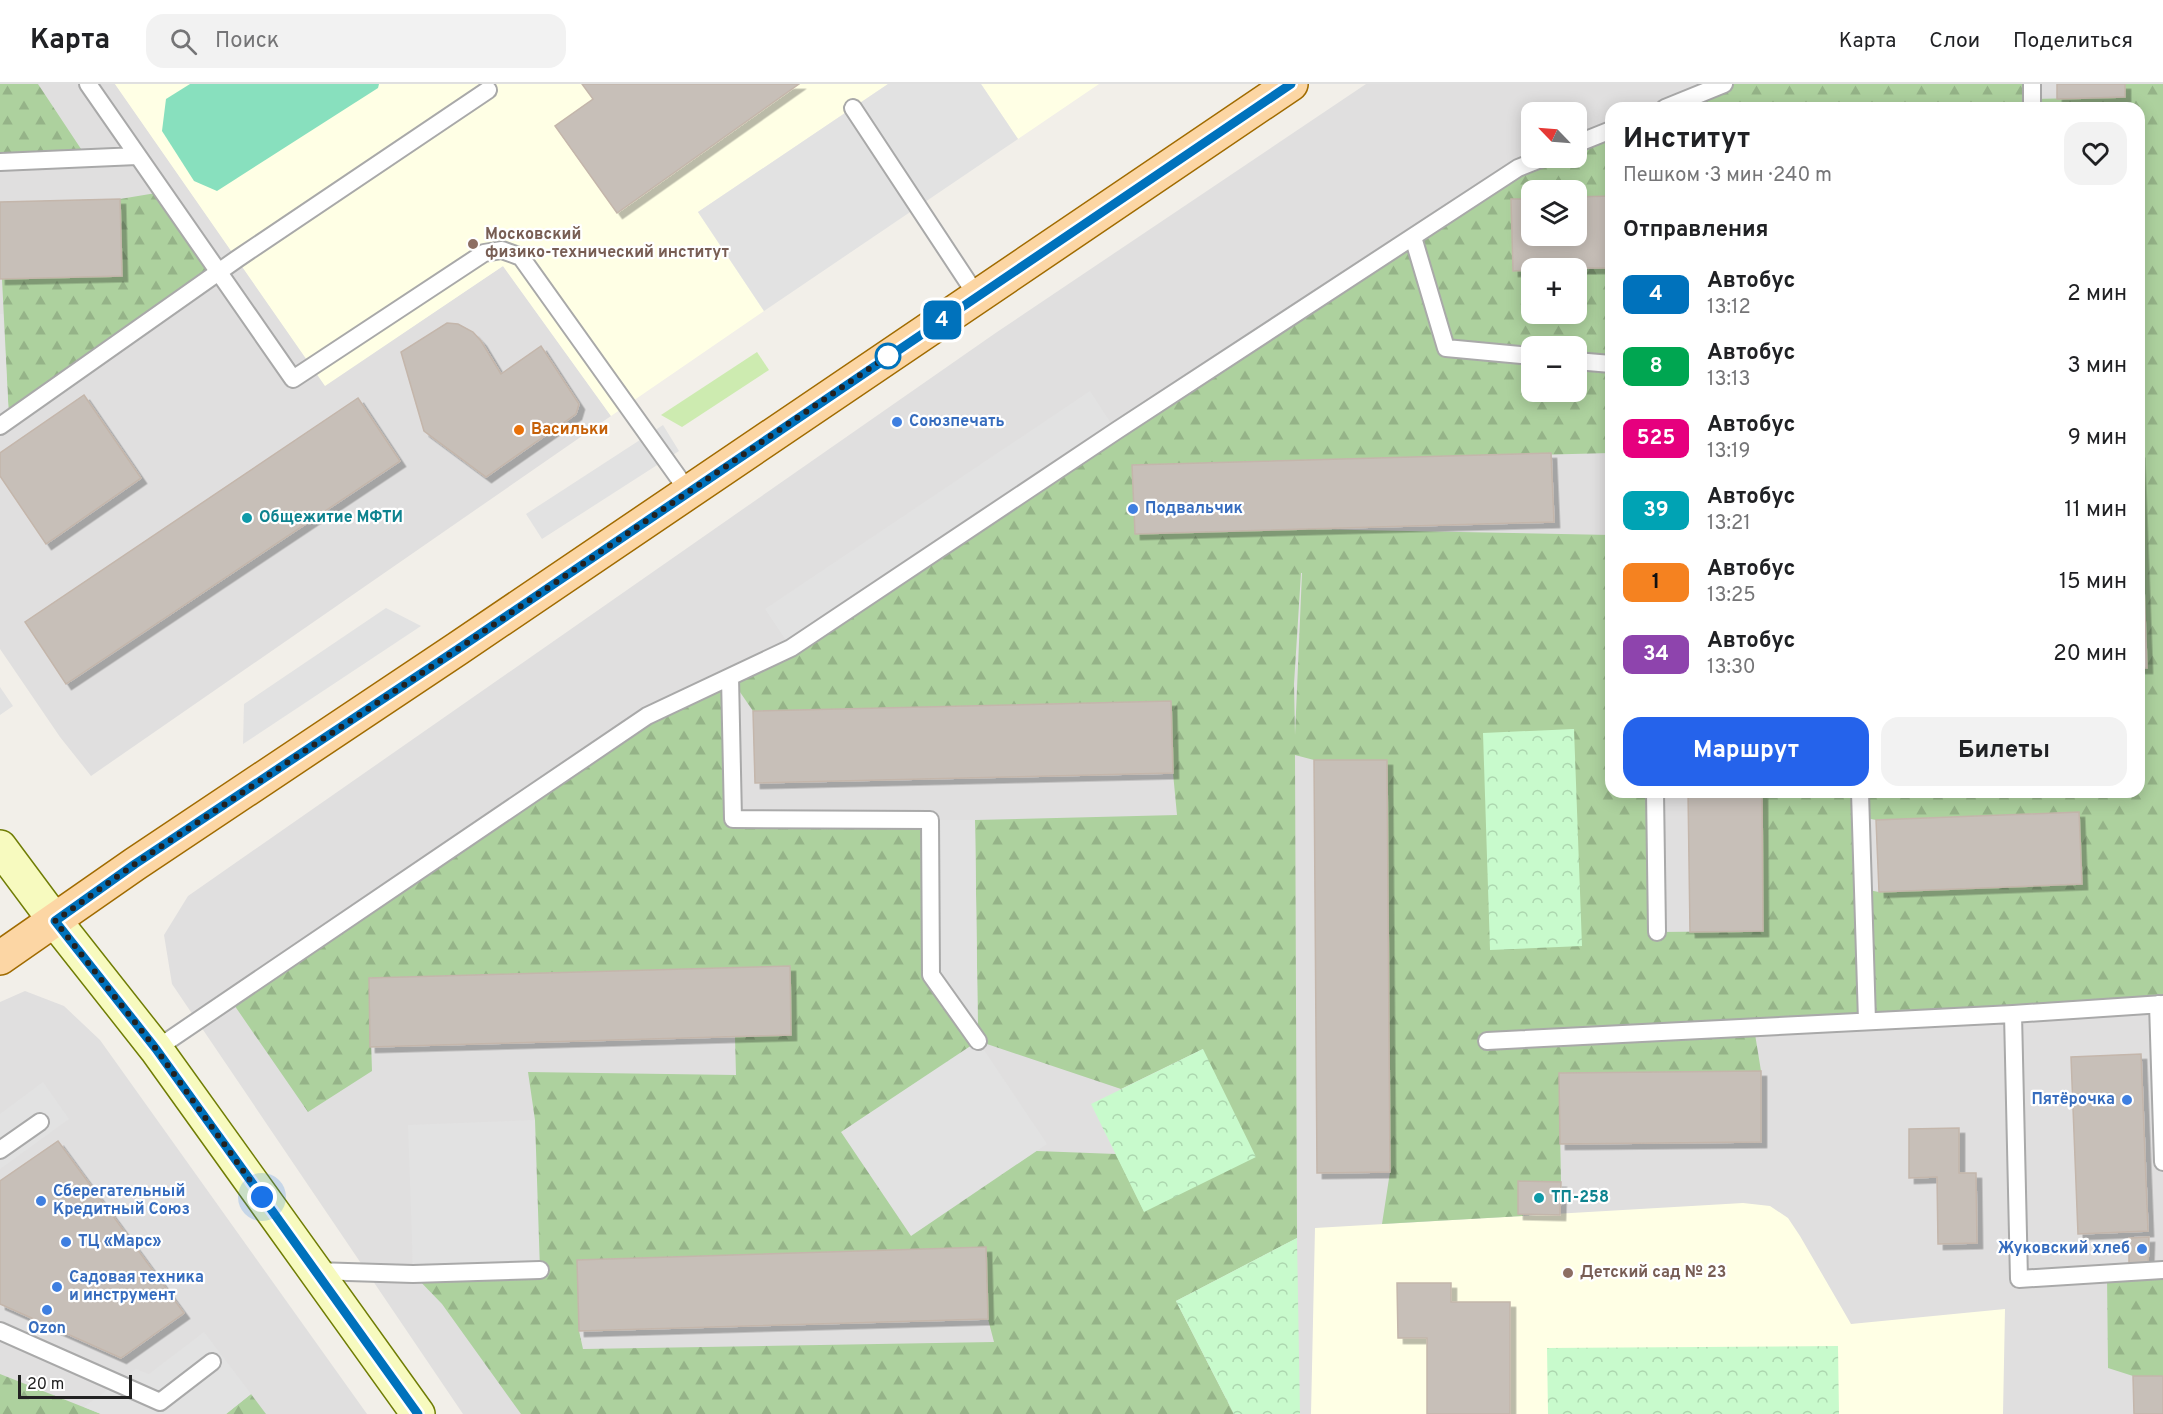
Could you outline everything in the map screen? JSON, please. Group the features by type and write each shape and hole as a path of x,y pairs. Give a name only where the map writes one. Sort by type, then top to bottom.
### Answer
{"main road":[{"path":"0,958 135,864 458,649 1291,84"},
{"path":"0,847 156,1049 418,1414"}],"lane":[{"path":"88,84 293,379 484,253 502,250 521,257 688,491"},
{"path":"1680,102 1725,84"},
{"path":"2032,84 2032,102"},
{"path":"0,426 219,273 488,90"},
{"path":"853,108 977,296"},
{"path":"1587,140 1605,132"},
{"path":"0,162 137,156"},
{"path":"156,1049 646,716 791,648 1116,430 1521,167"},
{"path":"1413,237 1446,348 1521,355"},
{"path":"1587,362 1605,363"},
{"path":"730,677 733,819 930,820 931,975 978,1041"},
{"path":"1655,798 1657,932"},
{"path":"1860,798 1867,1021"},
{"path":"1487,1041 2013,1014 2161,1004 2163,1162"},
{"path":"2013,1014 2019,1279 2163,1270"},
{"path":"0,1150 40,1122"},
{"path":"315,1271 413,1274 540,1270"},
{"path":"0,1331 160,1402 212,1362"}],"shaded area":[{"path":"0,84 115,84 325,385 503,266 611,416 91,776 60,737 0,649"},
{"name":"Московский физико-технический институт","path":"115,84 888,84 698,212 764,311 611,416 503,266 325,386"},
{"path":"888,84 981,84 1018,139 764,311 698,212"},
{"path":"981,84 1099,84 1018,139"},
{"path":"1366,84 2163,84 2163,1414 463,1414 172,984 164,935 188,896 997,332"},
{"path":"0,314 3,314 9,419 0,426"},
{"path":"1090,391 1116,431 791,648 765,609"},
{"path":"663,425 679,451 542,539 526,514"},
{"path":"386,608 421,626 243,744 244,704"},
{"path":"0,687 13,706 0,715"},
{"path":"930,820 975,820 978,1041 931,975"},
{"path":"25,991 64,1006 100,1040 367,1414 0,1414 0,1002"},
{"path":"978,1041 1047,1144 911,1236 841,1132"},
{"path":"43,1082 69,1119 0,1169 0,1114"},
{"path":"535,1120 540,1270 413,1274 408,1125"},
{"name":"Детский сад № 23","path":"1743,1203 1770,1206 1788,1218 1851,1324 2005,1309 2003,1414 1311,1414 1315,1228"},
{"path":"204,1332 251,1394 226,1414 101,1414 84,1407 136,1369 149,1374"}],"green space":[{"path":"0,84 38,84 87,158 0,162"},
{"path":"190,84 379,84 378,88 217,191 194,181 162,131 166,99"},
{"path":"1724,84 2032,84 2033,99 2125,97 2125,84 2163,84 2163,1006 1754,1028 1761,1071 1559,1074 1561,1182 1519,1182 1523,1216 1382,1224 1390,1172 1387,760 1314,760 1295,755 1297,1238 1176,1301 1234,1414 521,1414 442,1304 413,1274 535,1120 528,1072 736,1075 735,1037 791,1035 789,966 369,978 372,1071 308,1112 230,999 647,716 730,677 1527,168 1587,168 1587,140 1605,132 1605,196 1587,197 1587,180 1521,180 1521,200 1511,200 1513,270 1521,270 1521,324 1587,324 1587,269 1605,268 1605,453 1133,465 1135,534 1303,529 1605,535 1605,798 1655,798 1658,932 1763,931 1762,798 2145,798 2145,667 2147,667 2145,613 2145,102 1680,102","holes":["1302,573 1295,735 1294,684","731,679 753,711 1171,701 1177,815 975,820 978,1039 930,820 733,819","2079,812 2081,884 1879,892 1863,889 1861,817 1876,820","978,1041 1121,1089 1203,1049 1144,1211 1116,1154 1037,1151","986,1247 988,1319 994,1342 583,1349 579,1331 577,1260"]},
{"path":"162,192 219,273 9,419 2,279 121,276 120,199"},
{"path":"757,352 769,370 682,427 661,415"},
{"path":"1574,729 1582,946 1490,950 1483,733"},
{"path":"1203,1049 1256,1157 1144,1212 1091,1104"},
{"path":"1297,1238 1300,1414 1234,1414 1176,1301"},
{"path":"2163,1271 2163,1376 2133,1376 2108,1368 2107,1275"},
{"path":"1838,1346 1839,1414 1548,1414 1547,1348"},
{"path":"0,1374 101,1414 0,1414"},
{"path":"251,1394 266,1414 226,1414"}],"building":[{"path":"582,84 799,84 617,213 555,126 593,99"},
{"path":"2057,84 2125,84 2125,97 2057,99"},
{"path":"1605,196 1605,268 1587,268 1587,258 1521,258 1521,271 1513,271 1511,199 1521,199 1521,246 1587,246 1587,197"},
{"path":"120,199 122,276 0,279 0,202"},
{"path":"447,323 458,324 473,332 501,374 541,346 579,404 576,414 486,477 424,431 401,352"},
{"path":"84,395 141,478 46,544 0,476 0,453"},
{"name":"Общежитие МФТИ","path":"358,398 400,461 66,684 25,622"},
{"path":"1551,453 1554,522 1135,534 1132,465"},
{"path":"2145,614 2147,668 2145,668"},
{"path":"1171,701 1173,773 755,783 753,711"},
{"path":"1314,760 1387,760 1390,1172 1317,1173"},
{"path":"1688,798 1762,798 1763,931 1690,932"},
{"path":"2079,812 2082,884 1879,892 1876,820"},
{"path":"790,966 791,1035 370,1047 369,978"},
{"path":"2141,1054 2148,1231 2078,1234 2071,1057"},
{"path":"1761,1071 1761,1142 1560,1144 1559,1073"},
{"path":"1959,1128 1959,1173 1976,1173 1977,1243 1938,1244 1937,1177 1909,1178 1909,1129"},
{"name":"ТЦ «Марс»","path":"58,1141 184,1313 121,1358 0,1304 0,1181"},
{"name":"ТП-258","path":"1518,1181 1561,1182 1560,1215 1518,1214"},
{"path":"2149,1237 2148,1265 2129,1265 2129,1238"},
{"path":"986,1247 988,1319 579,1331 577,1260"},
{"path":"1397,1283 1451,1283 1451,1302 1510,1302 1510,1414 1427,1414 1427,1338 1398,1338"},
{"path":"2133,1376 2163,1376 2163,1414 2134,1414"}],"bus line":[{"name":"4","path":"418,1414 156,1049 55,921 135,864 458,649 1291,84"}],"place":[{"name":"Московский физико-технический институт","path":"473,244"},
{"name":"Союзпечать","path":"897,422"},
{"name":"Васильки","path":"519,430"},
{"name":"Подвальчик","path":"1133,509"},
{"name":"Общежитие МФТИ","path":"247,518"},
{"name":"Пятёрочка","path":"2127,1100"},
{"name":"ТП-258","path":"1539,1198"},
{"name":"Сберегательный Кредитный Союз","path":"41,1201"},
{"name":"ТЦ «Марс»","path":"66,1242"},
{"name":"Жуковский хлеб","path":"2142,1249"},
{"name":"Детский сад № 23","path":"1568,1273"},
{"name":"Садовая техника и инструмент","path":"57,1287"},
{"name":"Ozon","path":"47,1310"}],"route":[{"path":"262,1197 156,1049 55,921 135,864 458,649 888,356"}]}
